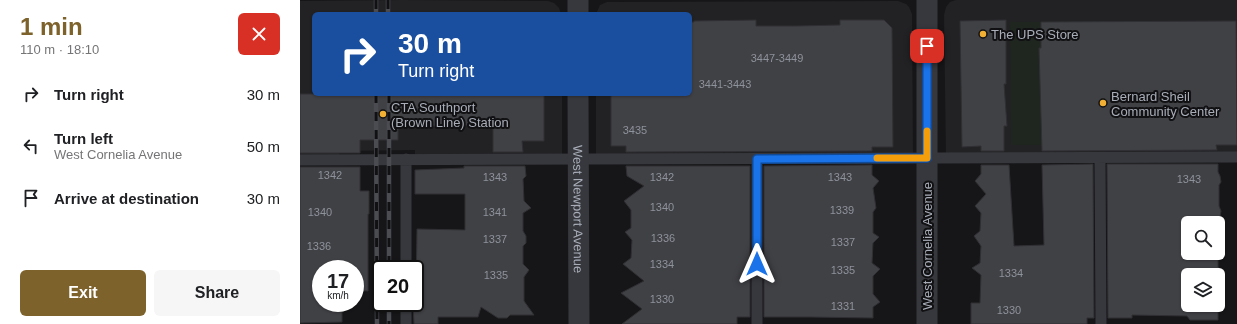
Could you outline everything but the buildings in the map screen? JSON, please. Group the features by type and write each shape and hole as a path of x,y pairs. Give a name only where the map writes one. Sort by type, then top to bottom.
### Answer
{"street":[{"path":"578,0 578,12"},
{"name":"West Cornelia Avenue","path":"927,0 927,324"},
{"name":"West Newport Avenue","path":"578,96 579,324"}],"lane":[{"path":"1100,158 1101,324"},
{"path":"300,160 1237,158"},
{"path":"406,159 406,260"},
{"path":"757,159 757,324"},
{"path":"406,312 406,324"}],"shaded area":[{"path":"956,0 1237,0 1237,158 946,158 944,15 946,7 950,2"},
{"path":"300,1 548,1 554,3 559,8 560,12 312,12 312,96 562,96 562,159 415,159 415,150 340,151 339,159 300,160"},
{"path":"898,1 906,4 912,14 913,158 596,159 596,96 692,96 692,12 597,12 600,5 607,2"},
{"name":"Bernard Sheil Community Center","path":"1165,21 1166,144 1011,145 1010,22"}],"railway":[{"path":"376,0 376,12"},
{"path":"388,0 388,12"},
{"path":"376,96 377,324"},
{"path":"389,96 389,260"},
{"path":"389,312 389,324"}],"slow traffic":[{"path":"877,158 927,158 927,131"}],"place":[{"name":"The UPS Store","path":"983,34"},
{"name":"Bernard Sheil Community Center","path":"1103,103"},
{"name":"CTA Southport (Brown Line) Station","path":"383,114"}],"route":[{"path":"757,264 757,159 927,158 927,46"}]}
